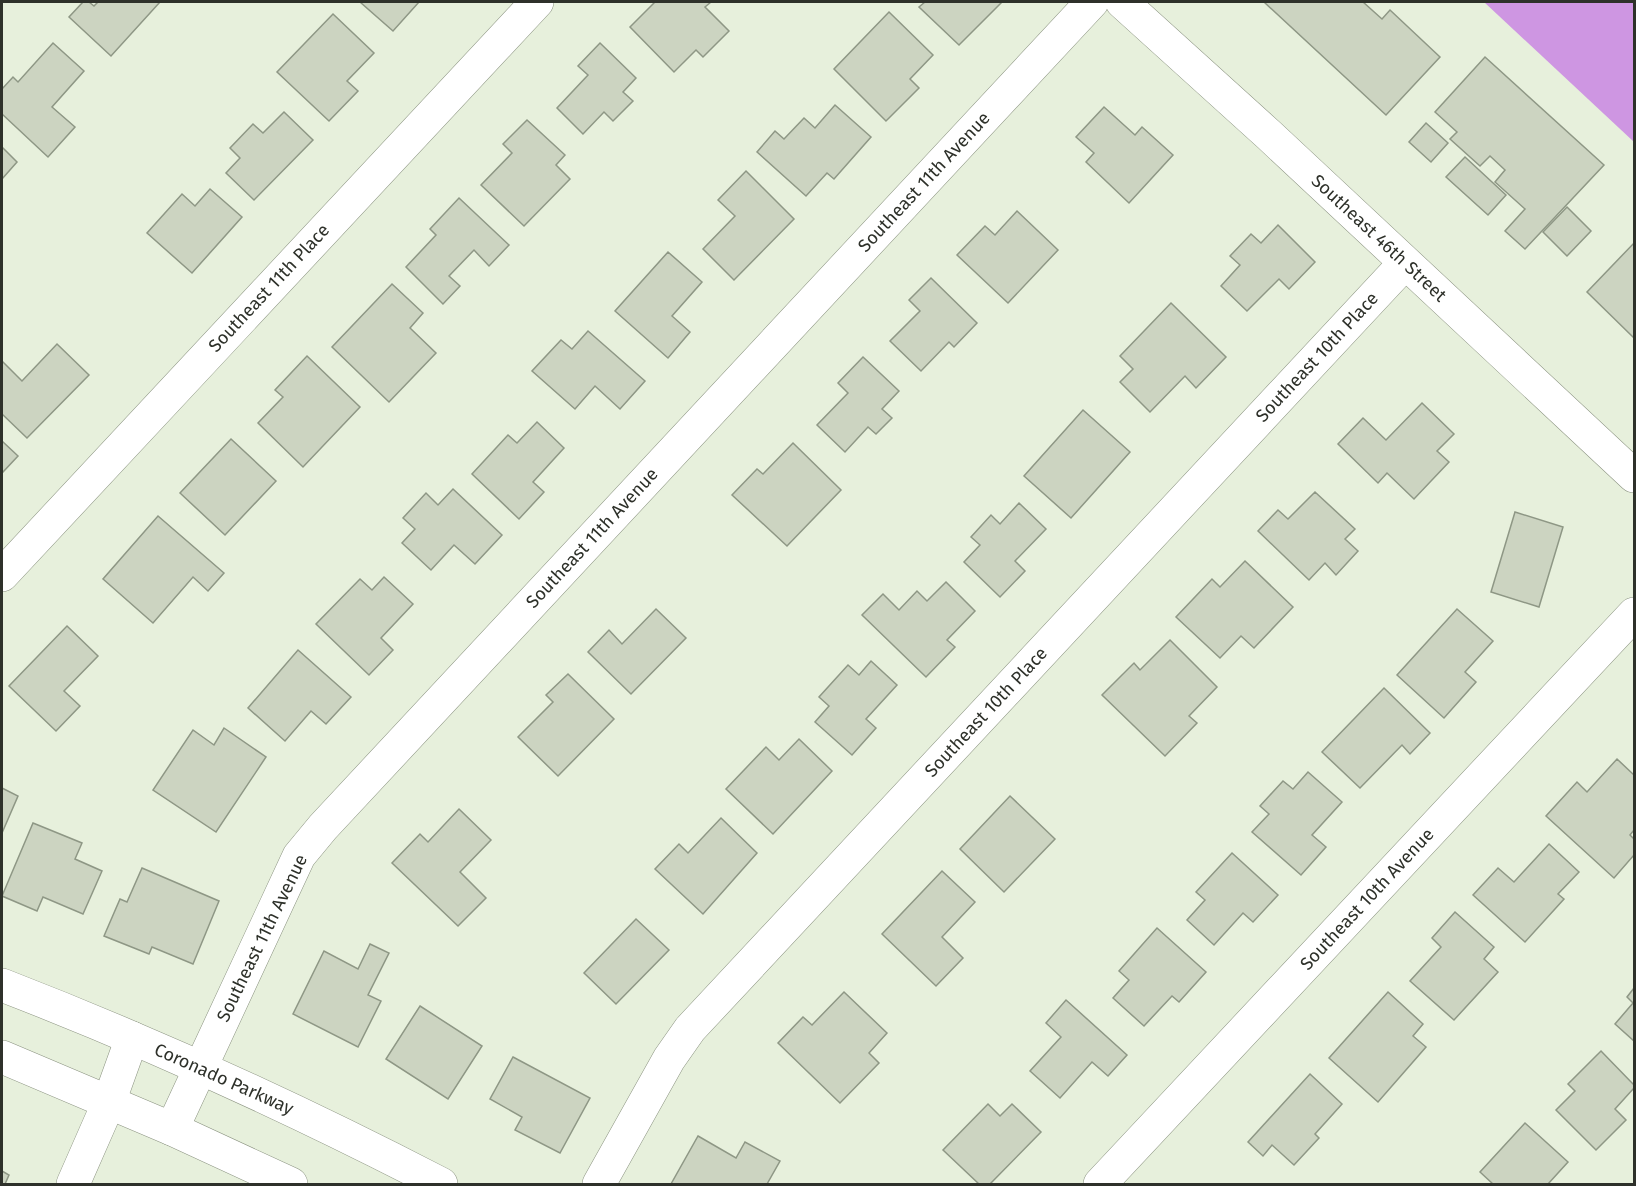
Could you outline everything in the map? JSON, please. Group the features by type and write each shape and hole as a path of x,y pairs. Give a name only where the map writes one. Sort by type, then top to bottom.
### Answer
{"street":[{"name":"Southeast 11th Place","path":"2,575 537,2"},
{"name":"Southeast 11th Avenue","path":"172,1129 299,856 323,827 1092,2"},
{"name":"Southeast 46th Street","path":"1122,2 1269,135 1635,476"},
{"name":"Southeast 10th Place","path":"599,1185 669,1059 690,1029 1405,263"},
{"name":"Southeast 10th Avenue","path":"1100,1185 1635,614"},
{"name":"Coronado Parkway","path":"2,985 72,1012 258,1093 441,1185"},
{"path":"73,1185 109,1102 132,1038"},
{"path":"2,1057 172,1129 291,1185"}],"shaded area":[{"path":"1484,2 1634,2 1634,142"}],"building":[{"path":"83,2 89,2 94,6 98,2 160,2 111,56 69,17"},
{"path":"360,2 419,2 393,31"},
{"path":"655,2 711,2 705,7 729,31 703,57 696,50 674,72 630,27"},
{"path":"925,2 1002,2 959,45 919,7"},
{"path":"1264,2 1363,2 1382,19 1390,10 1440,57 1386,115"},
{"path":"889,12 933,55 910,79 919,88 886,121 834,69"},
{"path":"333,14 374,53 347,81 358,91 329,121 277,72"},
{"path":"53,43 84,71 52,107 75,127 48,157 2,114 2,89 13,77 18,82"},
{"path":"600,43 636,78 623,92 633,101 613,121 604,112 583,134 557,108 588,75 578,66"},
{"path":"1485,57 1604,165 1525,249 1505,231 1525,209 1495,182 1505,170 1490,156 1480,166 1450,139 1457,132 1435,112"},
{"path":"835,105 871,137 834,179 827,173 806,196 757,152 775,131 784,139 804,118 815,128"},
{"path":"1104,107 1135,135 1142,127 1173,155 1129,203 1086,162 1094,153 1076,137"},
{"path":"284,112 313,140 254,200 226,173 240,158 230,148 253,124 263,133"},
{"path":"527,120 565,155 556,165 570,179 524,226 481,185 512,153 503,144"},
{"path":"1426,123 1448,143 1431,162 1409,142"},
{"path":"2,147 17,162 2,179"},
{"path":"1465,157 1506,195 1488,215 1446,177"},
{"path":"746,171 794,219 734,280 703,249 735,216 718,200"},
{"path":"210,189 242,217 192,273 147,233 182,194 195,206"},
{"path":"459,198 509,245 489,266 474,250 449,276 460,286 443,304 406,267 436,235 430,229"},
{"path":"1567,207 1591,231 1567,256 1543,232"},
{"path":"1017,211 1058,250 1008,303 957,255 985,226 995,235"},
{"path":"1278,225 1315,262 1289,289 1279,279 1247,311 1221,286 1240,265 1230,256 1251,234 1261,243"},
{"path":"1634,243 1634,338 1587,292"},
{"path":"668,252 702,282 672,316 690,332 668,358 615,311"},
{"path":"931,278 977,323 954,347 949,342 921,371 890,341 920,311 909,300"},
{"path":"392,284 423,313 410,328 436,353 389,402 332,347"},
{"path":"1171,303 1226,357 1196,388 1185,376 1150,412 1120,382 1133,369 1120,356"},
{"path":"588,331 645,381 620,409 595,386 575,409 532,371 561,340 572,349"},
{"path":"57,344 89,375 27,438 2,414 2,361 22,381"},
{"path":"307,356 360,407 303,467 258,423 283,397 275,390"},
{"path":"863,357 899,391 882,409 892,418 876,434 868,427 845,452 817,425 848,393 838,383"},
{"path":"1422,403 1454,434 1437,451 1449,462 1414,499 1387,473 1378,483 1338,444 1363,418 1386,440"},
{"path":"1083,410 1130,452 1071,518 1024,476"},
{"path":"537,422 564,448 533,482 544,492 519,519 472,474 508,435 517,443"},
{"path":"231,439 276,481 225,535 180,493"},
{"path":"2,441 18,456 2,473"},
{"path":"793,443 841,490 787,546 732,495 757,469 763,474"},
{"path":"453,489 502,535 475,564 454,545 431,570 402,543 415,529 403,518 426,493 438,505"},
{"path":"1315,492 1355,529 1345,539 1358,551 1336,575 1325,563 1309,580 1258,531 1278,510 1288,519"},
{"path":"1019,503 1046,529 1015,561 1025,571 1000,597 964,562 980,545 971,537 991,515 1000,524"},
{"path":"1515,512 1563,527 1539,607 1491,592"},
{"path":"158,516 224,573 208,591 193,577 153,623 103,579"},
{"path":"1245,561 1293,607 1254,648 1241,636 1220,658 1176,617 1212,579 1220,587"},
{"path":"384,577 413,604 381,638 393,650 369,675 316,624 360,579 372,590"},
{"path":"946,582 975,611 947,640 955,647 926,677 862,615 883,594 899,610 917,591 927,601"},
{"path":"656,609 686,638 631,694 588,652 609,630 622,644"},
{"path":"1457,609 1493,641 1465,672 1476,682 1444,718 1397,675"},
{"path":"67,626 98,656 64,691 80,706 56,731 9,686"},
{"path":"1170,640 1217,687 1189,716 1197,723 1165,756 1102,695 1134,663 1140,670"},
{"path":"298,650 351,697 326,724 311,711 285,741 248,708"},
{"path":"871,661 897,685 866,719 876,728 852,755 815,722 829,706 819,697 848,665 859,675"},
{"path":"568,674 614,719 558,776 518,737 553,702 546,695"},
{"path":"1384,688 1430,733 1410,754 1402,745 1360,788 1322,752"},
{"path":"224,728 266,757 216,832 153,790 193,730 214,745"},
{"path":"799,739 832,771 773,834 726,789 766,747 779,760"},
{"path":"1617,759 1634,775 1634,830 1630,835 1634,839 1634,855 1614,878 1546,816 1577,782 1587,792"},
{"path":"1308,772 1342,802 1312,835 1326,847 1301,875 1252,832 1269,814 1260,806 1283,781 1293,789"},
{"path":"2,788 18,796 2,833"},
{"path":"1010,796 1055,839 1004,892 960,849"},
{"path":"459,809 491,840 460,872 486,898 458,926 392,863 420,834 428,842"},
{"path":"721,818 757,853 703,914 655,869 679,844 688,853"},
{"path":"33,823 82,843 75,859 102,871 83,914 43,897 37,911 2,896"},
{"path":"1549,844 1579,872 1558,894 1564,899 1525,942 1473,895 1498,868 1514,882"},
{"path":"1232,853 1278,895 1253,922 1243,913 1214,945 1187,920 1205,900 1196,892"},
{"path":"142,868 219,901 193,964 152,947 149,954 104,936 120,899 127,902"},
{"path":"942,871 975,902 942,937 963,958 936,986 882,934"},
{"path":"1455,912 1494,947 1484,959 1498,972 1454,1020 1410,981 1441,947 1432,938"},
{"path":"636,919 669,950 616,1004 584,973"},
{"path":"1157,928 1206,972 1179,1002 1172,996 1144,1026 1113,998 1129,980 1119,971"},
{"path":"370,944 389,953 368,995 381,1001 358,1047 293,1014 324,951 358,969"},
{"path":"1634,988 1634,1041 1615,1024 1633,1003 1627,997"},
{"path":"844,992 887,1033 869,1053 879,1063 840,1103 778,1043 803,1017 812,1025"},
{"path":"1388,992 1423,1024 1413,1036 1426,1047 1378,1102 1329,1058"},
{"path":"1066,1000 1127,1055 1108,1076 1092,1062 1060,1098 1030,1071 1061,1037 1046,1023"},
{"path":"420,1006 482,1046 448,1099 386,1059"},
{"path":"1601,1051 1634,1085 1634,1088 1615,1109 1626,1120 1596,1150 1556,1110 1575,1091 1568,1084"},
{"path":"513,1057 590,1098 560,1153 515,1130 522,1117 490,1099"},
{"path":"1310,1074 1342,1104 1315,1134 1319,1138 1294,1165 1272,1145 1263,1156 1248,1142"},
{"path":"988,1104 1000,1116 1012,1104 1041,1132 990,1184 979,1184 943,1150"},
{"path":"1525,1123 1568,1162 1548,1184 1493,1184 1480,1172"},
{"path":"698,1136 736,1158 745,1142 780,1161 767,1184 671,1184"},
{"path":"2,1171 9,1175 5,1184 2,1184"}]}
